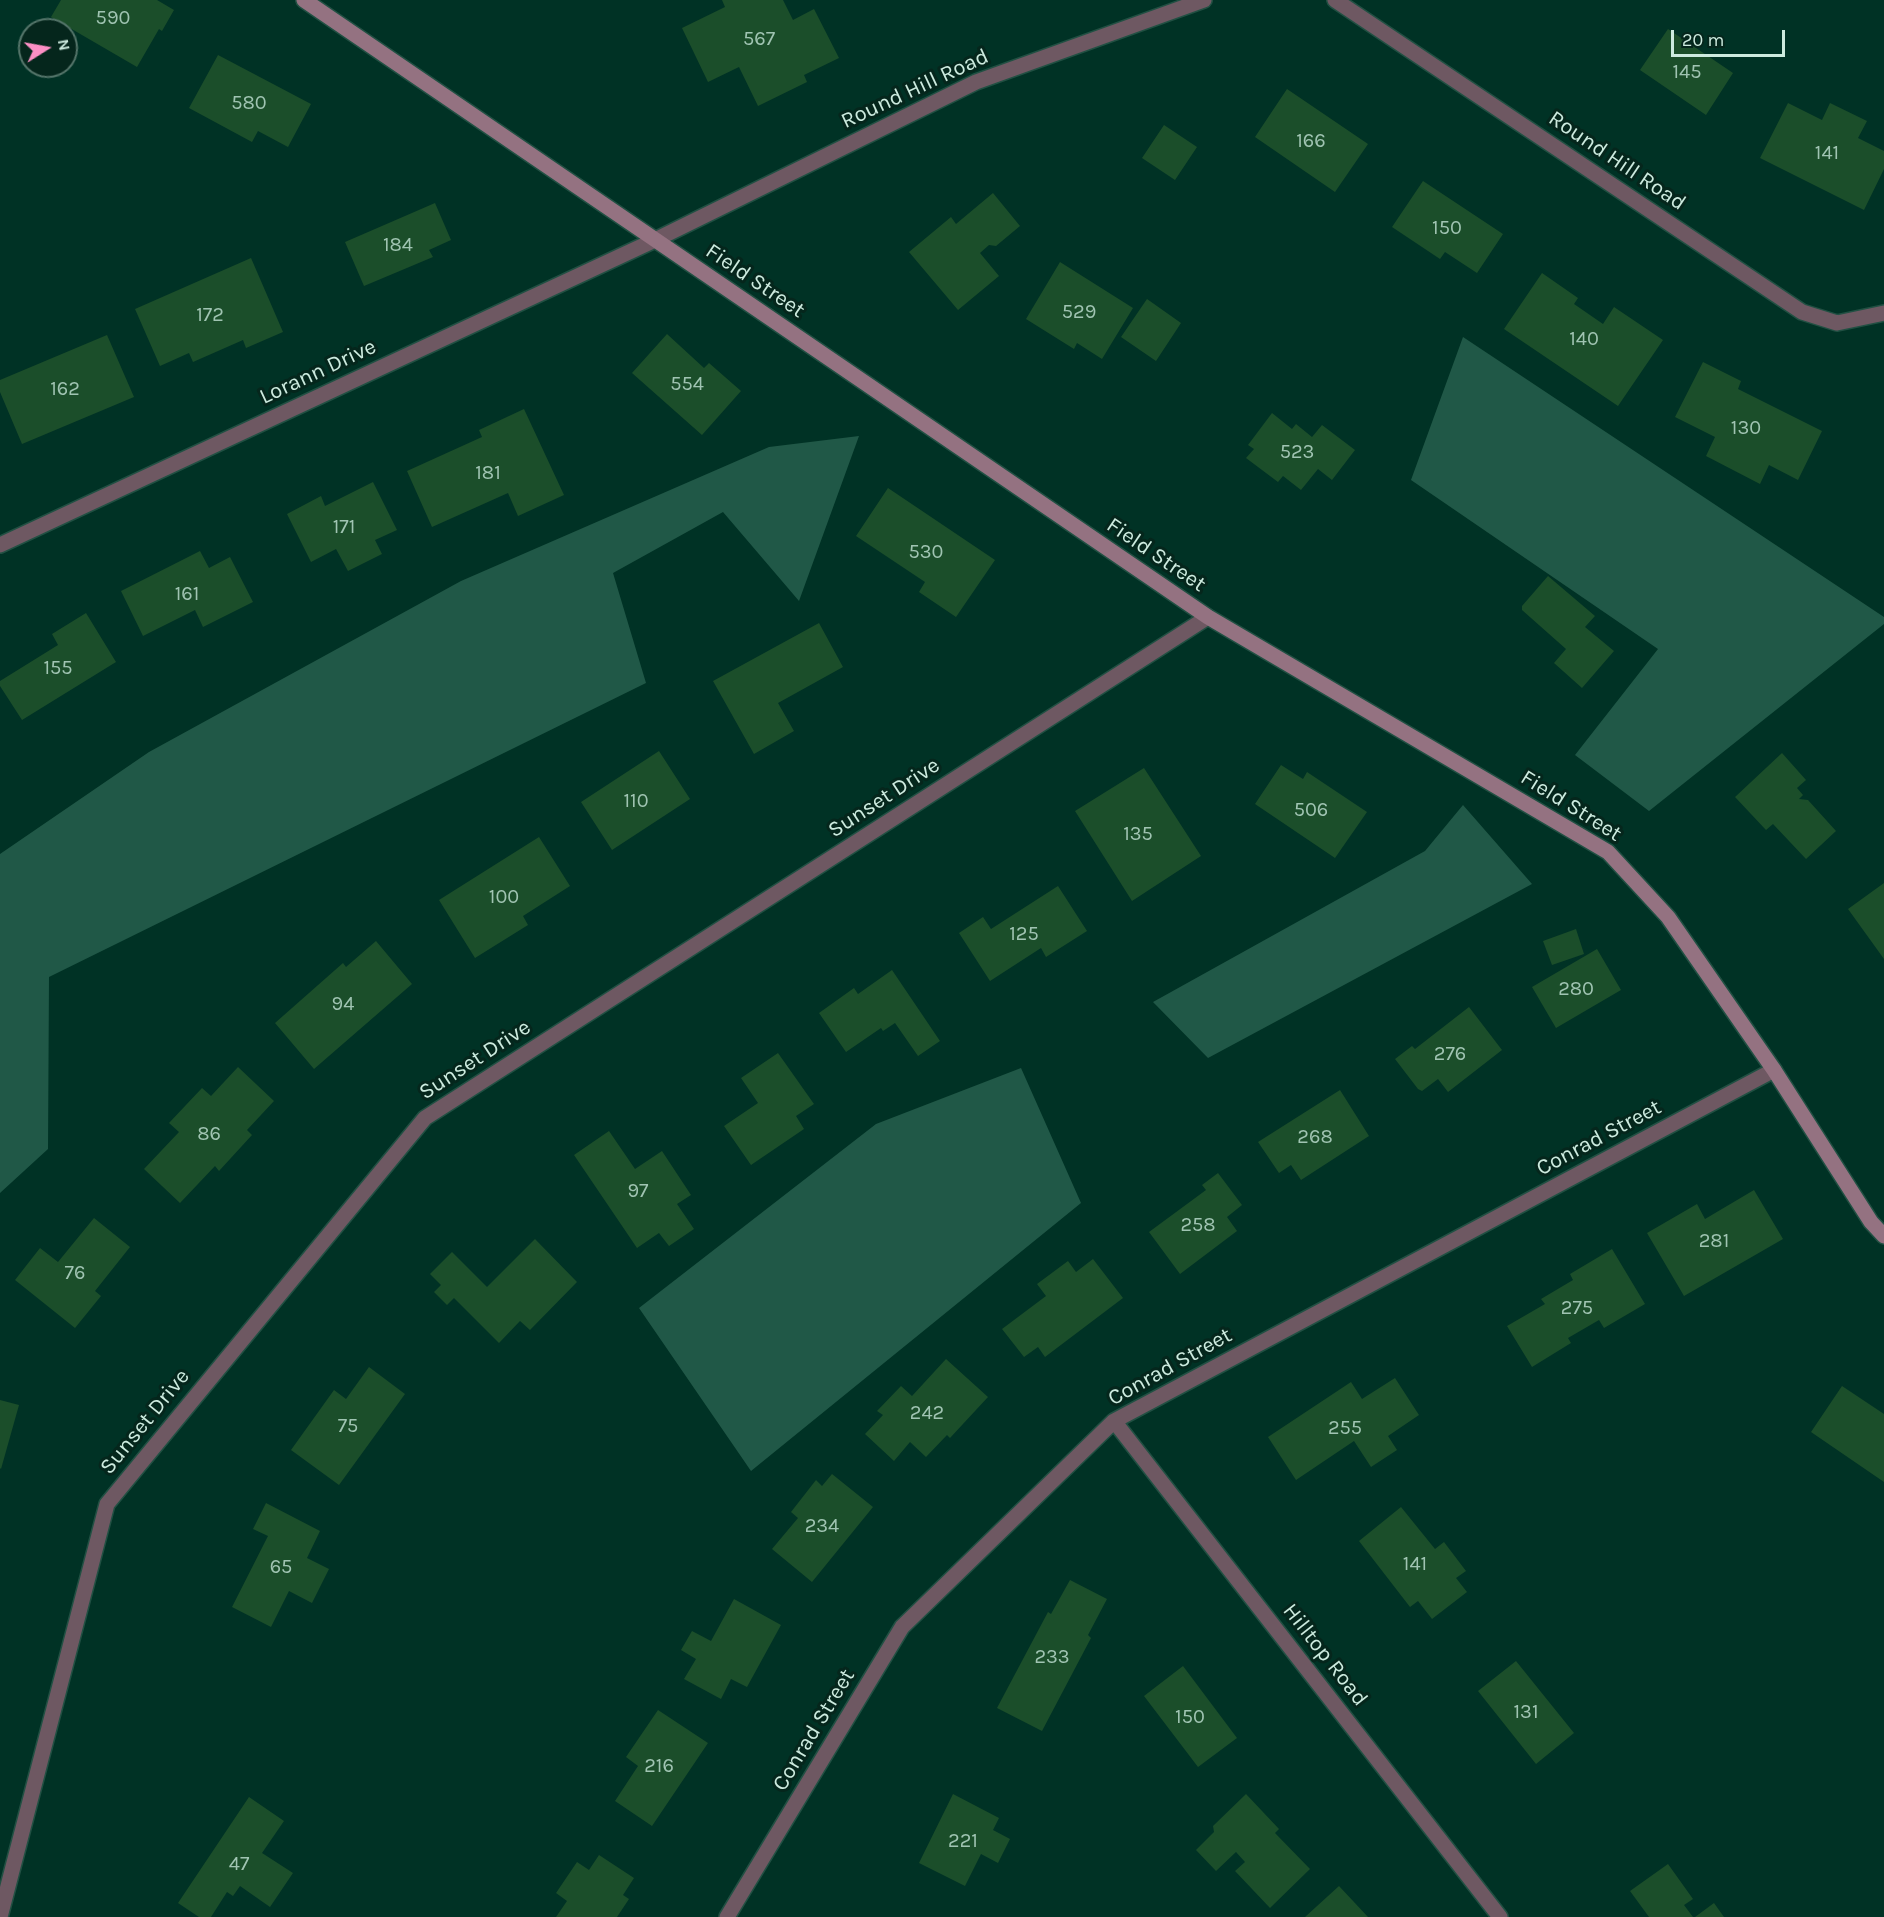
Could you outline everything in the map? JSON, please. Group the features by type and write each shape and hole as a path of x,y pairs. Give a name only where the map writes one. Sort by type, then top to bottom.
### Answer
{"street":[{"name":"Field Street","path":"304,0 1208,617 1608,852 1668,916 1774,1070 1870,1222 1884,1236"},
{"name":"Round Hill Road","path":"655,240 976,82 1204,0"},
{"name":"Round Hill Road","path":"1335,0 1802,312 1837,323 1884,313"},
{"name":"Lorann Drive","path":"0,545 655,240"},
{"name":"Sunset Drive","path":"0,1917 107,1504 425,1118 1208,617"},
{"name":"Conrad Street","path":"727,1917 902,1627 1114,1421 1774,1070"},
{"name":"Hilltop Road","path":"1114,1421 1500,1917"}],"green space":[{"path":"1463,337 1884,617 1884,624 1649,811 1575,755 1658,649 1411,480"},
{"path":"859,436 799,601 723,512 613,573 646,683 49,977 48,1149 0,1193 0,854 149,752 461,581 769,447"},
{"path":"1463,805 1532,884 1208,1058 1153,1002 1425,851"},
{"path":"1021,1068 1081,1203 751,1471 639,1308 876,1124"}],"building":[{"path":"61,0 157,0 174,10 162,31 159,29 137,67 78,33 78,18 51,17"},
{"path":"722,0 783,0 793,20 814,9 839,58 804,75 807,82 758,106 739,67 708,82 682,28 725,7"},
{"path":"1668,29 1733,73 1706,115 1640,70"},
{"path":"218,55 311,104 288,147 258,131 252,142 189,108"},
{"path":"1287,89 1368,144 1335,192 1255,137"},
{"path":"1788,103 1822,120 1830,103 1867,121 1858,138 1884,151 1884,169 1864,210 1760,158"},
{"path":"1164,125 1197,147 1175,180 1142,158"},
{"path":"1423,181 1503,234 1477,273 1445,252 1440,259 1392,227"},
{"path":"993,193 1020,226 996,246 989,245 980,253 999,276 958,310 909,252 951,217 956,224"},
{"path":"435,203 451,240 429,250 433,257 364,286 345,242"},
{"path":"251,258 283,332 246,348 243,340 193,362 189,353 160,366 135,309"},
{"path":"1060,262 1133,308 1102,359 1077,343 1074,349 1026,319"},
{"path":"1542,273 1578,298 1574,304 1603,324 1614,307 1663,340 1618,406 1504,329"},
{"path":"1147,299 1181,323 1156,361 1121,337"},
{"path":"667,334 704,368 709,363 741,391 702,435 632,373"},
{"path":"107,335 134,397 22,444 0,392 0,380"},
{"path":"1703,362 1741,381 1738,389 1822,431 1798,480 1769,465 1760,484 1706,456 1715,437 1675,417"},
{"path":"524,409 564,495 518,516 508,493 432,527 407,471 482,437 479,430"},
{"path":"1272,413 1292,429 1296,424 1312,437 1322,425 1355,450 1332,480 1318,469 1301,490 1283,476 1278,482 1246,458 1254,449 1248,445"},
{"path":"373,482 397,530 375,540 382,554 348,571 336,549 311,562 287,514 321,496 325,506"},
{"path":"888,488 995,560 956,617 919,592 925,582 856,536"},
{"path":"200,551 209,568 230,557 253,602 203,627 195,610 143,636 121,591"},
{"path":"1548,576 1595,616 1585,627 1614,651 1582,688 1554,663 1566,649 1522,610 1522,606"},
{"path":"86,613 116,662 22,720 0,686 0,681 58,645 52,634"},
{"path":"819,623 843,667 778,703 794,731 754,754 713,681"},
{"path":"659,751 690,799 612,850 581,802"},
{"path":"1782,753 1806,780 1797,788 1803,795 1799,799 1808,800 1836,831 1806,859 1773,824 1766,830 1735,797"},
{"path":"1281,765 1303,779 1307,772 1367,812 1335,858 1255,804"},
{"path":"1144,768 1201,856 1132,901 1075,811"},
{"path":"539,837 570,886 523,916 528,925 475,958 439,900"},
{"path":"1884,883 1884,959 1848,909"},
{"path":"1058,886 1087,931 1046,957 1041,948 990,981 959,933 983,917 991,929"},
{"path":"1576,929 1584,954 1552,965 1543,941"},
{"path":"376,941 412,984 314,1069 275,1023 343,963 346,967"},
{"path":"1597,949 1621,990 1556,1028 1532,987"},
{"path":"892,970 940,1041 918,1056 895,1023 883,1031 881,1028 846,1052 819,1013 854,988 858,994"},
{"path":"1469,1007 1502,1050 1448,1092 1438,1079 1422,1091 1418,1089 1395,1059 1412,1046 1415,1049"},
{"path":"778,1053 814,1104 796,1116 804,1129 751,1165 724,1126 758,1103 741,1078"},
{"path":"238,1067 274,1101 247,1130 252,1135 219,1171 215,1166 180,1203 144,1169 179,1132 169,1123 202,1088 211,1096"},
{"path":"1340,1090 1369,1136 1301,1180 1291,1165 1279,1173 1258,1142"},
{"path":"609,1131 635,1169 662,1151 691,1195 677,1204 694,1229 669,1246 659,1233 637,1248 574,1155"},
{"path":"1218,1173 1242,1205 1227,1217 1237,1231 1180,1274 1149,1232 1206,1190 1202,1185"},
{"path":"1754,1190 1783,1239 1684,1296 1647,1233 1697,1204 1705,1219"},
{"path":"94,1218 130,1247 95,1291 101,1296 75,1328 15,1280 40,1248 58,1262"},
{"path":"535,1239 577,1282 530,1330 520,1321 499,1343 454,1298 447,1305 434,1292 441,1285 430,1274 452,1252 487,1287"},
{"path":"1612,1249 1645,1304 1604,1328 1599,1320 1568,1338 1571,1343 1532,1367 1507,1326 1545,1304 1541,1299 1573,1280 1570,1274"},
{"path":"1093,1259 1123,1298 1045,1357 1038,1347 1024,1357 1002,1329 1046,1296 1037,1284 1068,1261 1076,1272"},
{"path":"946,1359 988,1397 950,1438 947,1435 926,1457 910,1442 894,1461 865,1434 883,1415 877,1411 901,1386 912,1396"},
{"path":"369,1367 405,1394 339,1485 291,1450 334,1390 346,1399"},
{"path":"1395,1378 1419,1415 1388,1436 1397,1450 1371,1467 1354,1441 1296,1480 1268,1437 1351,1382 1362,1399"},
{"path":"1842,1386 1884,1414 1884,1482 1811,1432"},
{"path":"0,1400 19,1405 1,1469 0,1468"},
{"path":"832,1474 873,1507 812,1582 772,1549 798,1518 791,1512 816,1480 822,1486"},
{"path":"266,1503 320,1531 307,1558 329,1569 312,1603 289,1591 271,1627 232,1607 268,1536 253,1529"},
{"path":"1401,1507 1435,1549 1444,1542 1466,1571 1456,1578 1467,1592 1432,1619 1418,1601 1410,1607 1359,1541"},
{"path":"1070,1580 1107,1599 1088,1635 1091,1638 1042,1731 997,1708 1048,1612 1051,1614"},
{"path":"734,1599 781,1625 747,1687 731,1679 721,1699 684,1679 696,1659 681,1650 692,1631 711,1641"},
{"path":"1516,1661 1574,1733 1536,1764 1478,1691"},
{"path":"1183,1666 1237,1738 1198,1767 1144,1696"},
{"path":"658,1710 708,1743 652,1826 615,1801 638,1766 626,1757"},
{"path":"953,1794 999,1818 993,1830 1010,1839 998,1863 981,1854 965,1886 919,1863"},
{"path":"1246,1794 1279,1829 1275,1833 1310,1869 1270,1908 1235,1871 1245,1862 1236,1852 1216,1871 1196,1850 1214,1832 1213,1826"},
{"path":"249,1797 284,1821 262,1853 293,1873 270,1907 240,1886 233,1896 227,1892 211,1917 199,1917 178,1903"},
{"path":"599,1855 634,1878 623,1895 629,1899 617,1917 556,1917 567,1901 556,1893 577,1862 589,1870"},
{"path":"1668,1864 1693,1899 1684,1905 1693,1917 1649,1917 1630,1891"},
{"path":"1339,1886 1368,1917 1305,1917"},
{"path":"1714,1903 1724,1917 1695,1917"}]}
